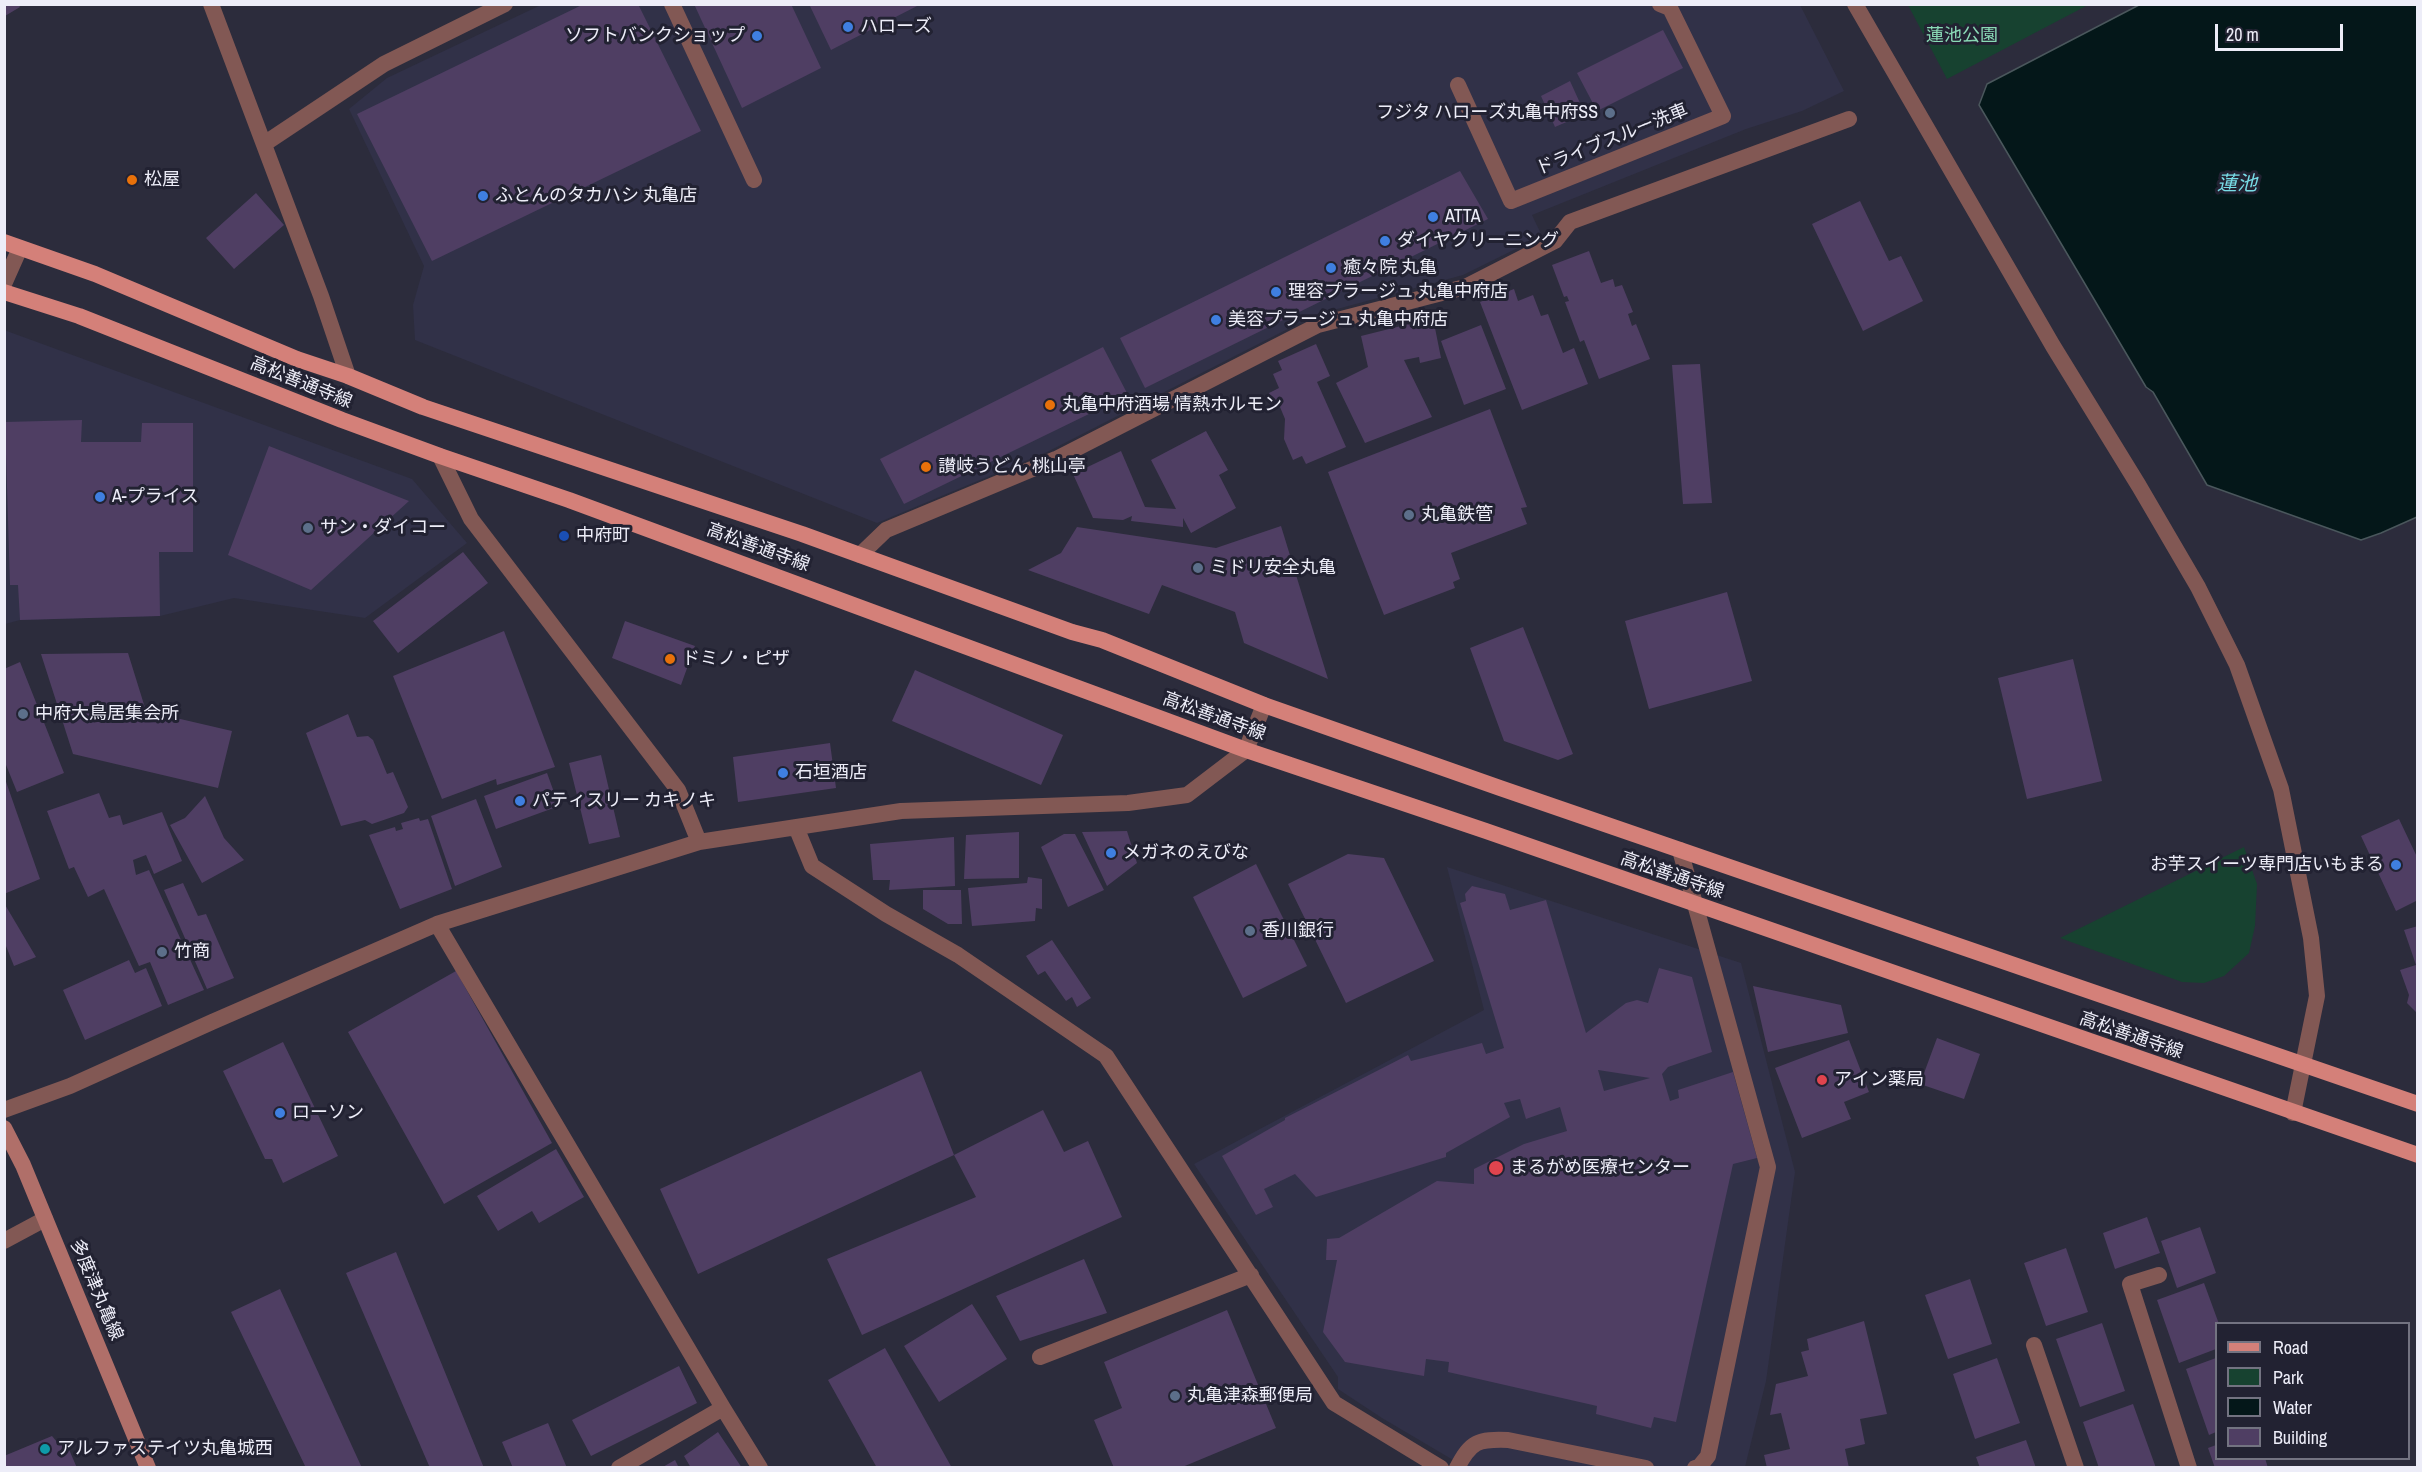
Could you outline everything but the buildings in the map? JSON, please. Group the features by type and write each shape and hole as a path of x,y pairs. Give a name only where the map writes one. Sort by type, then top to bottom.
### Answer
{"main road":[{"name":"高松善通寺線","path":"12,245 95,274 297,359 348,376 423,407 860,555 1072,632 1102,640 1264,705 2418,1104"},
{"name":"高松善通寺線","path":"4,292 80,316 342,420 569,500 1246,750 2418,1155"},
{"name":"多度津丸亀線","path":"4,1128 45,1218 148,1467"}],"street":[{"path":"211,4 321,297 348,376"},
{"path":"264,144 384,64 505,4"},
{"path":"672,4 754,180"},
{"name":"ドライブスルー洗車","path":"1458,85 1511,201 1724,116 1670,8 1660,4"},
{"path":"1855,4 2053,346 2186,566 2237,665 2281,789 2311,938 2317,996 2293,1113"},
{"path":"860,555 886,530 1056,459 1318,325 1466,287 1555,241 1570,222 1849,119"},
{"path":"4,284 12,245"},
{"path":"440,456 471,519 678,790 699,842"},
{"path":"4,1110 70,1086 437,924 699,842 901,811 1128,803 1187,795 1246,750 1264,705"},
{"path":"796,827 812,866 886,914 958,955 1106,1056 1334,1403 1441,1467"},
{"path":"1680,850 1768,1167 1708,1456 1699,1467 1695,1467"},
{"path":"437,924 760,1467"},
{"path":"4,1241 45,1218"},
{"path":"1040,1357 1251,1275"},
{"path":"2159,1275 2130,1284 2189,1467"},
{"path":"2034,1345 2076,1467"},
{"path":"619,1467 723,1408"},
{"path":"1457,1467 1467,1449 1486,1440 1508,1440 1646,1467"}],"shaded area":[{"path":"543,4 1800,5 1844,91 1802,111 1746,129 1532,215 1542,236 1463,275 1315,315 1047,452 877,523 415,340 413,305 424,266 349,109 387,78"},
{"path":"4,330 412,479 467,543 365,618 234,598 160,616 20,620 5,624"},
{"name":"まるがめ医療センター","path":"1447,867 1741,963 1795,1172 1766,1381 1745,1467 1465,1467 1338,1389 1338,1377 1194,1164 1484,1010"}],"green space":[{"name":"蓮池公園","path":"1908,5 2088,5 1947,79"},
{"path":"2244,847 2257,884 2255,926 2249,953 2224,976 2204,983 2182,982 2060,938"}],"water":[{"name":"蓮池","path":"2139,5 2417,5 2417,517 2361,540 2207,485 2153,392 2146,387 1979,105 1987,84"}],"place":[{"name":"ハローズ","path":"848,27"},
{"name":"ソフトバンクショップ","path":"757,36"},
{"name":"フジタ ハローズ丸亀中府SS","path":"1610,113"},
{"name":"松屋","path":"132,180"},
{"name":"ふとんのタカハシ 丸亀店","path":"483,196"},
{"name":"ATTA","path":"1433,217"},
{"name":"ダイヤクリーニング","path":"1385,241"},
{"name":"癒々院 丸亀","path":"1331,268"},
{"name":"理容プラージュ 丸亀中府店","path":"1276,292"},
{"name":"美容プラージュ 丸亀中府店","path":"1216,320"},
{"name":"丸亀中府酒場 情熱ホルモン","path":"1050,405"},
{"name":"讃岐うどん 桃山亭","path":"926,467"},
{"name":"A-プライス","path":"100,497"},
{"name":"丸亀鉄管","path":"1409,515"},
{"name":"サン・ダイコー","path":"308,528"},
{"name":"中府町","path":"564,536"},
{"name":"ミドリ安全丸亀","path":"1198,568"},
{"name":"ドミノ・ピザ","path":"670,659"},
{"name":"中府大鳥居集会所","path":"23,714"},
{"name":"石垣酒店","path":"783,773"},
{"name":"パティスリー カキノキ","path":"520,801"},
{"name":"メガネのえびな","path":"1111,853"},
{"name":"お芋スイーツ専門店いもまる","path":"2396,865"},
{"name":"香川銀行","path":"1250,931"},
{"name":"竹商","path":"162,952"},
{"name":"アイン薬局","path":"1822,1080"},
{"name":"ローソン","path":"280,1113"},
{"name":"まるがめ医療センター","path":"1496,1168"},
{"name":"丸亀津森郵便局","path":"1175,1396"},
{"name":"アルファステイツ丸亀城西","path":"45,1449"}]}
